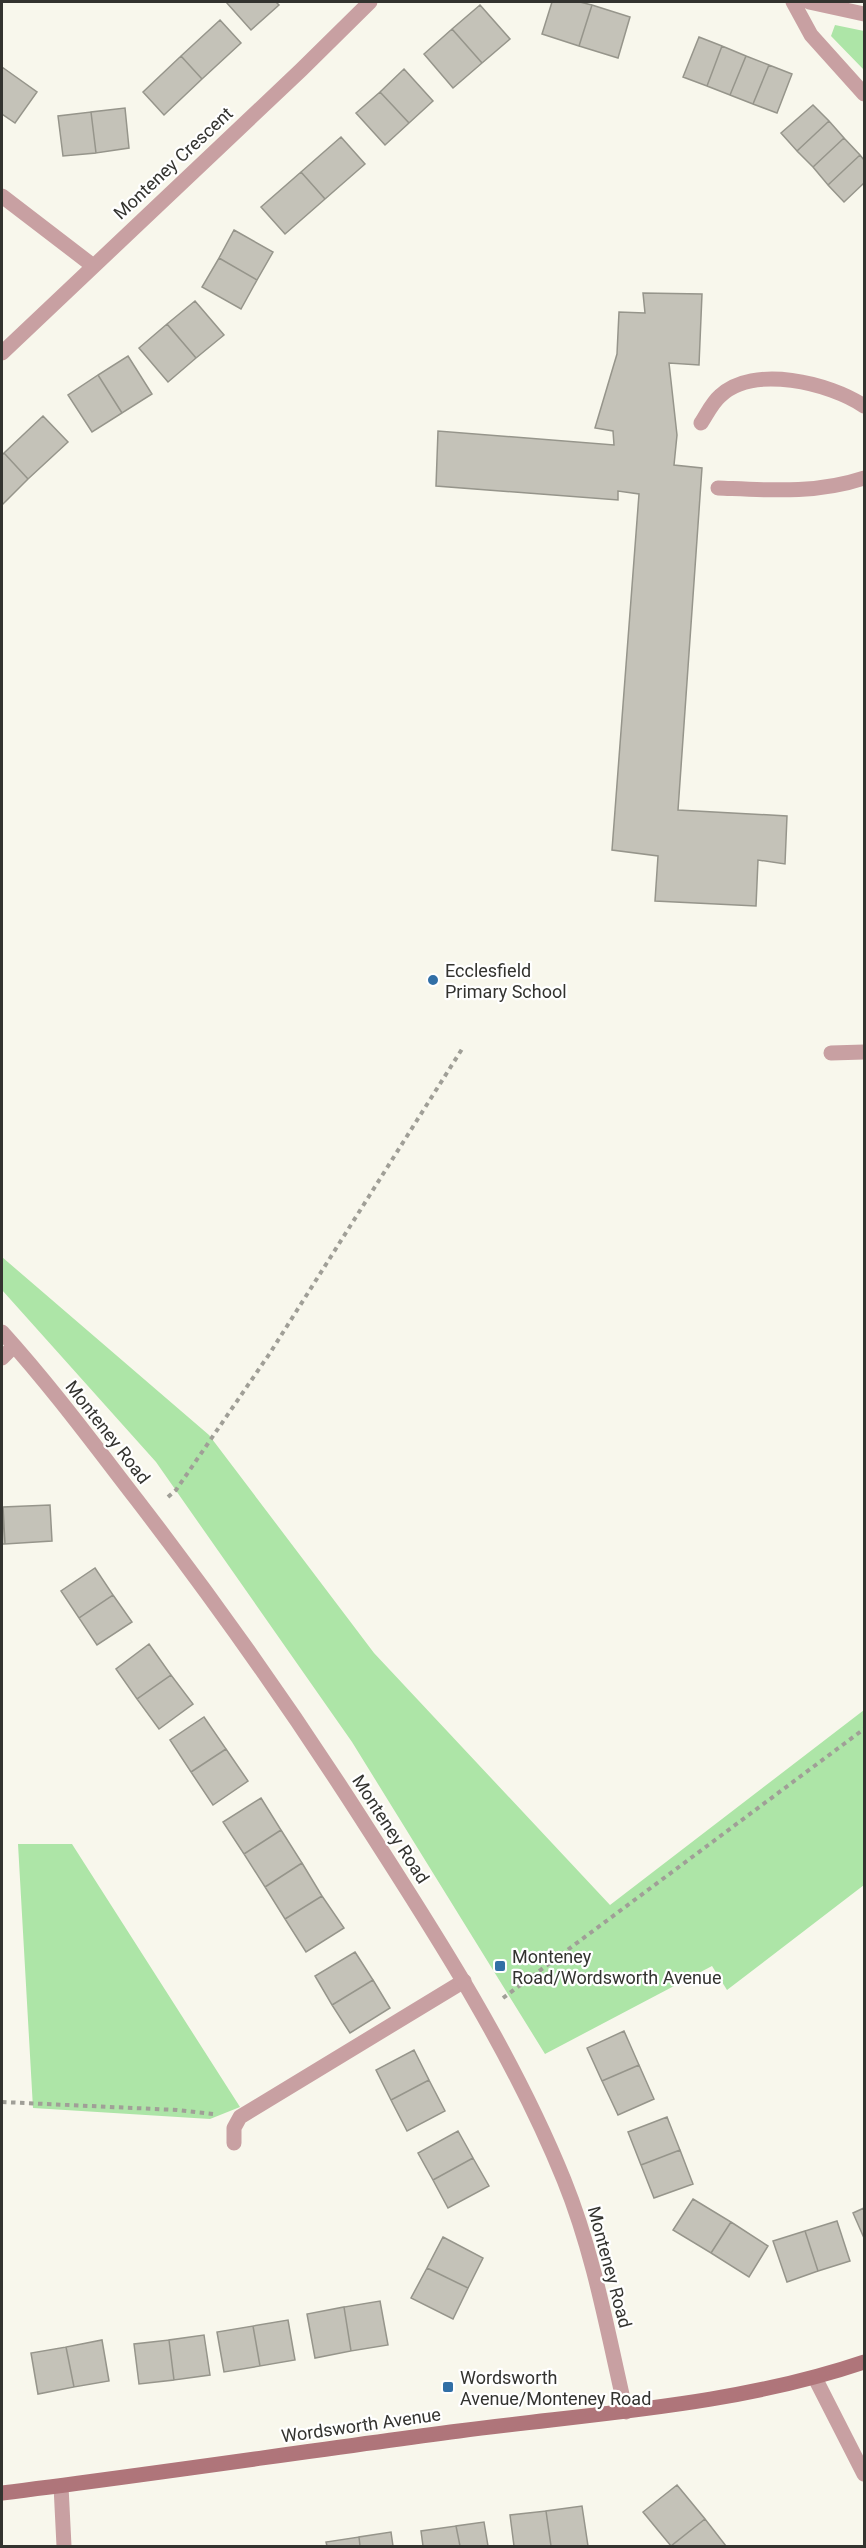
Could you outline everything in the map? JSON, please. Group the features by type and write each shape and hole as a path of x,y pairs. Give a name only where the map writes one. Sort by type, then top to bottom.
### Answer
{"street":[{"name":"Monteney Crescent","path":"2,353 370,2"},
{"path":"793,2 811,35 864,94"},
{"path":"809,2 864,14"},
{"path":"2,196 92,265"},
{"path":"701,423 720,396 743,382 780,378 822,387 864,406"},
{"path":"718,488 797,491 839,486 864,478"},
{"path":"831,1053 864,1052"},
{"name":"Monteney Road","path":"2,1332 149,1515 291,1709 483,2013 532,2109 565,2181 593,2266 626,2412"},
{"path":"2,1358 14,1346"},
{"path":"234,2143 234,2128 240,2117 464,1981"},
{"name":"Wordsworth Avenue","path":"2,2493 461,2431 626,2412 815,2378 864,2362"},
{"path":"815,2378 864,2474"},
{"path":"61,2486 64,2547"}],"path":[{"path":"149,1515 176,1490 263,1362 462,1049"},
{"path":"483,2013 864,1729"},
{"path":"2,2102 177,2110 240,2117"}],"green space":[{"path":"835,25 864,31 864,70 831,36"},
{"path":"2,1257 209,1435 374,1653 610,1905 864,1710 864,1885 727,1990 712,1966 545,2054 352,1742 156,1462 2,1290"},
{"path":"18,1844 72,1844 240,2107 210,2119 33,2108"}],"building":[{"path":"226,2 276,2 279,5 251,30"},
{"path":"552,2 580,2 592,5 579,46 542,34"},
{"path":"480,5 510,39 482,63 452,29"},
{"path":"592,5 630,17 618,58 579,46"},
{"path":"220,20 241,43 202,79 181,56"},
{"path":"452,29 482,63 453,88 424,54"},
{"path":"699,37 722,46 707,86 683,77"},
{"path":"722,46 746,56 730,95 707,86"},
{"path":"181,56 202,79 164,115 143,92"},
{"path":"746,56 769,65 753,104 730,95"},
{"path":"769,65 792,74 777,113 753,104"},
{"path":"2,67 37,92 15,123 2,114"},
{"path":"404,69 433,101 409,123 380,92"},
{"path":"380,92 409,123 385,145 356,113"},
{"path":"813,105 829,121 797,151 781,133"},
{"path":"125,108 129,148 96,153 91,112"},
{"path":"91,112 96,153 63,156 58,116"},
{"path":"829,121 844,138 813,167 797,151"},
{"path":"341,137 365,164 325,199 301,172"},
{"path":"844,138 860,155 828,185 813,167"},
{"path":"860,155 864,160 864,183 844,202 828,185"},
{"path":"301,172 325,199 285,234 261,207"},
{"path":"234,230 273,252 257,280 219,258"},
{"path":"219,258 257,280 241,309 202,287"},
{"path":"643,293 702,294 699,365 669,363 677,435 674,465 702,468 678,810 787,816 785,864 758,860 756,906 655,901 658,856 612,850 639,494 618,491 618,500 436,486 438,431 614,445 613,431 595,428 617,354 619,312 645,313"},
{"path":"195,301 224,335 196,358 167,324"},
{"path":"167,324 196,358 168,382 139,348"},
{"path":"128,356 152,394 122,413 98,375"},
{"path":"98,375 122,413 92,432 68,395"},
{"path":"43,416 68,442 28,479 4,453"},
{"path":"4,453 28,479 2,505 2,455"},
{"path":"50,1505 52,1541 5,1544 3,1507"},
{"path":"2,1507 5,1544 2,1544"},
{"path":"95,1568 113,1595 79,1618 61,1591"},
{"path":"113,1595 132,1622 97,1645 79,1618"},
{"path":"149,1644 171,1675 137,1699 116,1669"},
{"path":"171,1675 193,1704 159,1729 137,1699"},
{"path":"204,1717 226,1749 191,1772 170,1740"},
{"path":"226,1749 248,1781 213,1805 191,1772"},
{"path":"261,1798 281,1830 244,1854 223,1822"},
{"path":"281,1830 302,1863 265,1887 244,1854"},
{"path":"302,1863 322,1896 285,1919 265,1887"},
{"path":"322,1896 344,1928 306,1952 285,1919"},
{"path":"355,1952 373,1980 332,2005 315,1976"},
{"path":"373,1980 390,2008 350,2033 332,2005"},
{"path":"624,2031 639,2065 602,2081 587,2048"},
{"path":"414,2050 429,2080 391,2100 376,2070"},
{"path":"639,2065 654,2099 618,2115 602,2081"},
{"path":"429,2080 445,2111 407,2131 391,2100"},
{"path":"667,2117 680,2150 641,2165 628,2132"},
{"path":"458,2131 473,2158 433,2180 418,2153"},
{"path":"680,2150 693,2184 654,2198 641,2165"},
{"path":"473,2158 489,2186 448,2208 433,2180"},
{"path":"693,2199 731,2222 711,2253 673,2230"},
{"path":"864,2208 864,2238 853,2213"},
{"path":"837,2221 850,2261 818,2271 805,2231"},
{"path":"731,2222 768,2246 749,2277 711,2253"},
{"path":"805,2231 818,2271 787,2282 773,2241"},
{"path":"443,2237 483,2258 468,2288 427,2268"},
{"path":"427,2268 468,2288 453,2319 411,2298"},
{"path":"380,2301 388,2345 351,2351 344,2307"},
{"path":"344,2307 351,2351 315,2358 307,2314"},
{"path":"288,2320 295,2360 260,2366 253,2326"},
{"path":"253,2326 260,2366 224,2372 217,2332"},
{"path":"204,2335 210,2375 174,2380 169,2340"},
{"path":"102,2340 109,2381 74,2387 66,2347"},
{"path":"169,2340 174,2380 139,2384 134,2344"},
{"path":"66,2347 74,2387 38,2394 31,2353"},
{"path":"677,2485 705,2519 671,2546 643,2512"},
{"path":"582,2506 588,2546 551,2546 546,2511"},
{"path":"546,2511 551,2546 514,2546 510,2515"},
{"path":"705,2519 726,2546 671,2546"},
{"path":"484,2522 488,2546 460,2546 456,2526"},
{"path":"456,2526 460,2546 423,2546 421,2531"},
{"path":"391,2532 393,2546 360,2546 359,2537"},
{"path":"359,2537 360,2546 327,2546 326,2542"}],"place":[{"name":"Ecclesfield Primary School","path":"433,980"},
{"name":"Monteney Road/Wordsworth Avenue","path":"500,1966"},
{"name":"Wordsworth Avenue/Monteney Road","path":"448,2387"}]}
